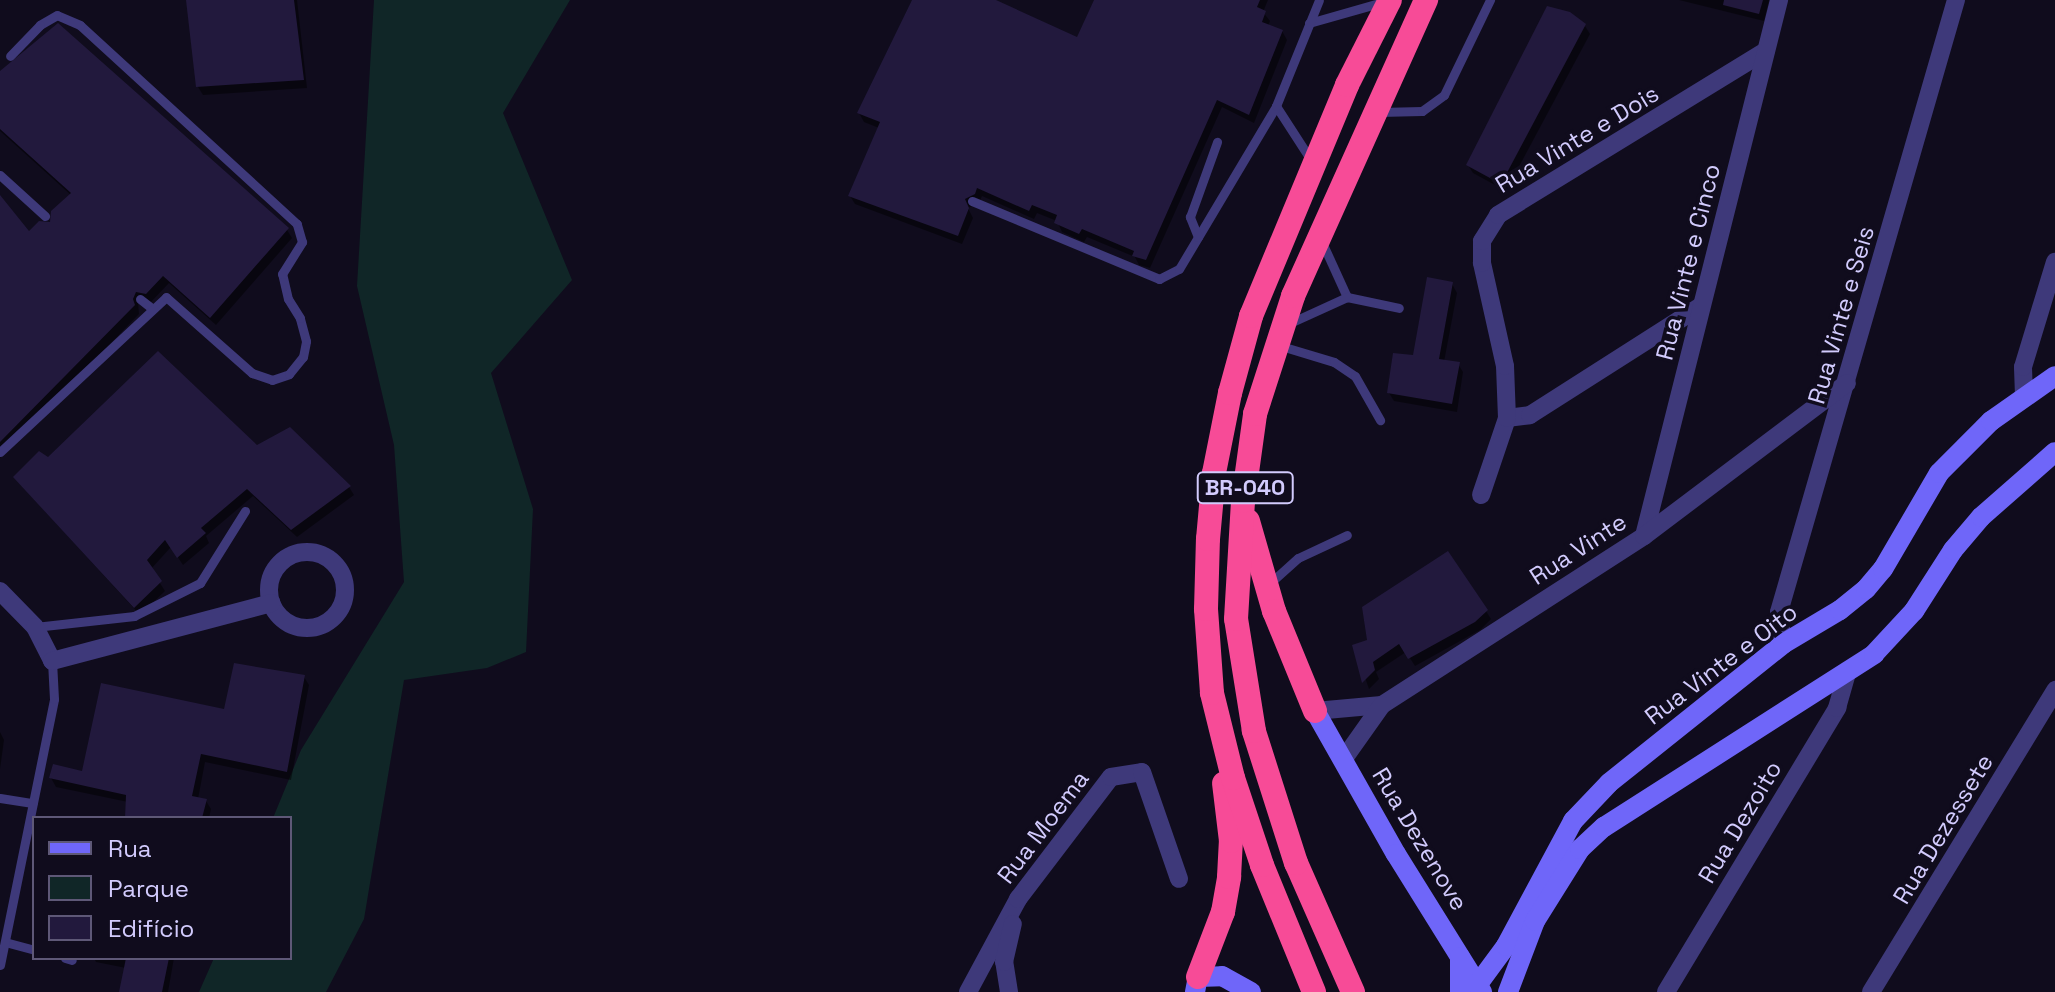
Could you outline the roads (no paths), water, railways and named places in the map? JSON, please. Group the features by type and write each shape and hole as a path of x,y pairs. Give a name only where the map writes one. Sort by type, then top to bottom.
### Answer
{"highway":[{"name":"BR-040","path":"1314,992 1262,865 1233,778 1212,693 1206,609 1214,473 1230,393 1251,316 1347,85 1390,0"},
{"name":"BR-040","path":"1353,992 1296,863 1254,731 1236,619 1243,501 1255,414 1280,336 1320,237 1426,0"},
{"path":"1243,501 1267,586 1315,711"},
{"path":"1197,985 1223,912 1230,853 1212,693"}],"main road":[{"name":"Rua Vinte e Oito","path":"1475,990 1506,946 1573,821 1609,783 1783,644 1840,610 1866,589 1883,569 1939,473 1991,421 2055,376"},
{"path":"1509,988 1535,921 1580,849 1604,827 1847,674 1898,632 1953,550 1981,517 2055,452"},
{"name":"Rua Dezenove","path":"1315,711 1460,957 1475,990"},
{"path":"1197,985 1222,976 1251,992"}],"street":[{"name":"Rua Vinte e Cinco","path":"1644,536 1779,0"},
{"name":"Rua Vinte e Seis","path":"1783,644 1779,612 1956,0"},
{"name":"Rua Vinte e Dois","path":"1481,495 1507,418 1505,366 1482,263 1482,241 1498,215 1766,51"},
{"path":"2024,396 2023,367 2055,262"},
{"path":"1507,418 1530,415 1701,306"},
{"name":"Rua Vinte","path":"1315,711 1382,705 1644,536 1847,383"},
{"path":"310,552 322,555 340,572 344,584 341,608 323,625 311,628 287,622 271,603 271,578 286,559 310,552"},
{"path":"0,591 35,627 52,661 271,603"},
{"name":"Rua Dezoito","path":"1666,992 1837,708 1847,674"},
{"name":"Rua Dezessete","path":"1871,992 2055,690"},
{"path":"1343,760 1382,705"},
{"name":"Rua Moema","path":"968,992 1018,899 1111,777 1142,772 1179,879"},
{"path":"1009,992 1004,962 1018,899"}],"lane":[{"path":"972,201 1159,279 1179,269 1276,106 1319,0"},
{"path":"1309,23 1390,0"},
{"path":"1376,112 1422,111 1444,95 1490,0"},
{"path":"0,452 168,297 252,373 272,380 289,374 303,357 306,341 300,318 288,299 282,274 302,242 297,224 80,25 57,15 40,25 10,56"},
{"path":"1276,106 1313,164"},
{"path":"1198,237 1190,217 1217,142"},
{"path":"0,175 45,216"},
{"path":"1320,237 1347,297"},
{"path":"1280,336 1347,297 1399,308"},
{"path":"140,299 153,309"},
{"path":"1280,336 1334,362 1355,376 1380,420"},
{"path":"35,627 134,616 200,583 245,511"},
{"path":"1267,586 1298,558 1347,535"},
{"path":"0,965 54,699 52,661"},
{"path":"0,798 33,803"},
{"path":"5,942 32,949"}]}
